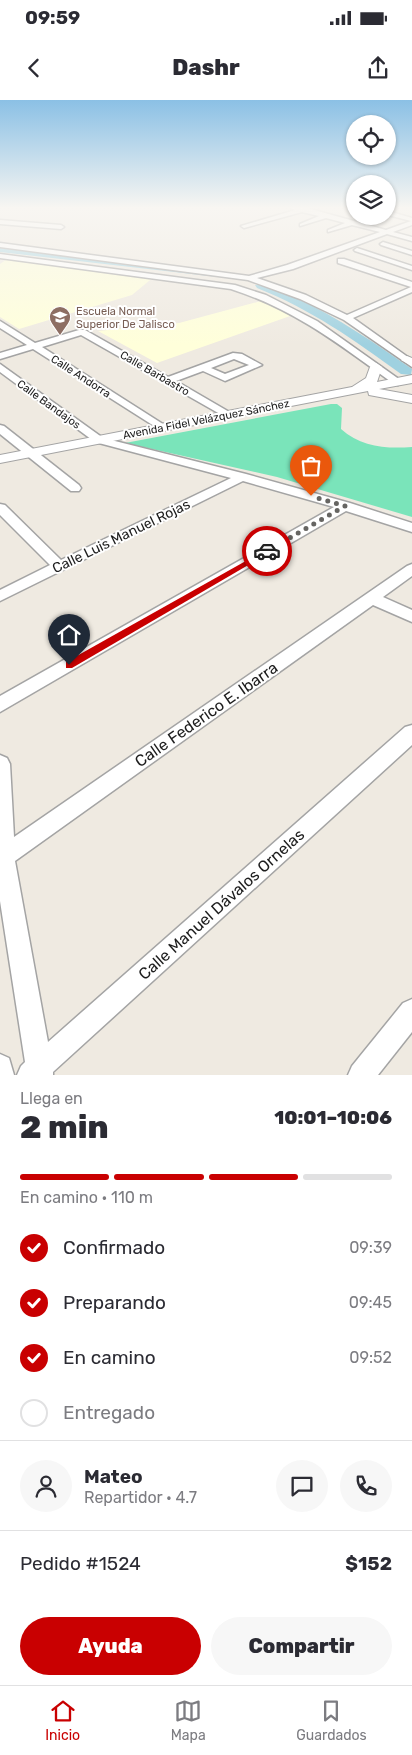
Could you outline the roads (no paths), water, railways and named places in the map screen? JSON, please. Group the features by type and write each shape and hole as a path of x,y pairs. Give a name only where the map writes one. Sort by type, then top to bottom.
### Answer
{"street":[{"path":"64,254 249,278 294,294 347,318 410,362"},
{"path":"232,286 249,278 290,267 327,254"},
{"path":"368,254 412,268"},
{"path":"0,256 232,286 263,297 314,322 412,393"},
{"path":"341,261 412,287"},
{"path":"347,318 412,287"},
{"name":"Calle Andorra","path":"0,324 162,428"},
{"name":"Calle Barbastro","path":"35,346 82,332 228,415"},
{"path":"0,356 35,346"},
{"path":"350,392 372,380 376,367"},
{"name":"Calle Bandajos","path":"0,368 99,440"},
{"path":"168,381 204,368"},
{"name":"Avenida Fidel Velázquez Sánchez","path":"0,459 412,379"},
{"path":"350,392 387,394 412,399"},
{"path":"0,428 74,488"},
{"path":"99,440 242,477 345,506 412,528"},
{"name":"Calle Luis Manuel Rojas","path":"0,596 242,477"},
{"path":"0,705 345,506"},
{"path":"0,508 59,566"},
{"name":"Calle Federico E. Ibarra","path":"2,858 412,569"},
{"path":"372,598 412,616"},
{"name":"Calle Manuel Dávalos Ornelas","path":"36,1072 412,733"},
{"path":"0,764 2,858 36,1072"},
{"path":"361,1075 412,1012"},
{"path":"0,1067 1,1075"}],"water":[{"path":"13,254 44,254 235,279"},
{"path":"255,285 281,291 326,313 412,369 411,375 401,374 332,326 296,306 257,288"}],"place":[{"name":"Escuela Normal Superior De Jalisco","path":"60,336"}]}
